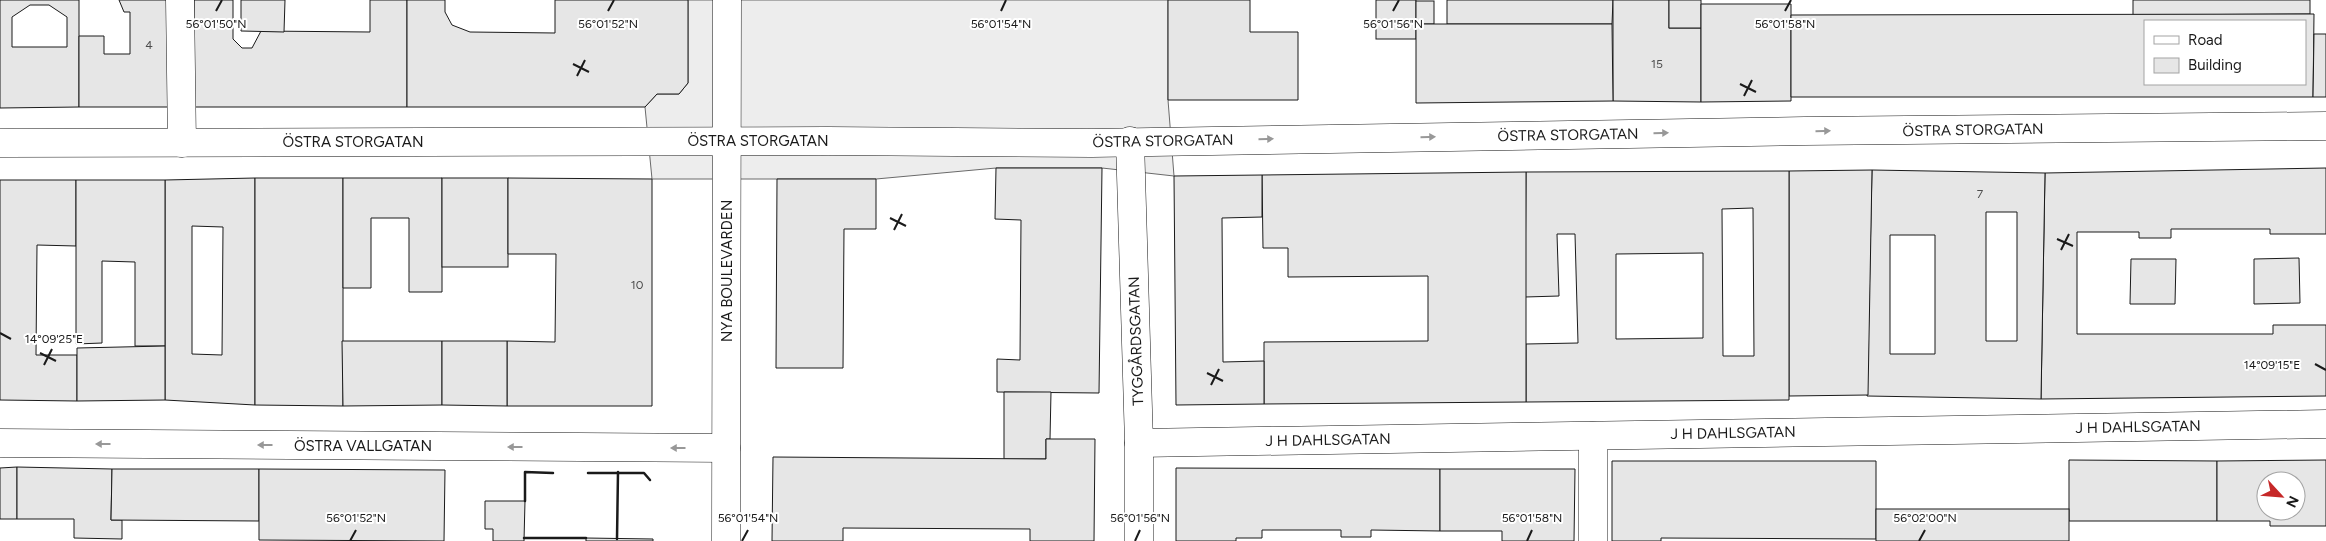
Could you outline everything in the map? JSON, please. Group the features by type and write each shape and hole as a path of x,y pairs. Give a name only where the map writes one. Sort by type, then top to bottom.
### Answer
{"street":[{"path":"180,0 182,143"},
{"name":"NYA BOULEVARDEN","path":"726,541 727,0"},
{"name":"ÖSTRA STORGATAN","path":"0,143 1130,141 2326,126"},
{"name":"TYGGÅRDSGATAN","path":"1130,141 1140,541"},
{"name":"J H DAHLSGATAN","path":"1139,443 2326,424"},
{"path":"1593,436 1593,541"},
{"name":"ÖSTRA VALLGATAN","path":"0,443 726,448"}],"shaded area":[{"path":"688,0 1168,0 1168,100 1174,176 1102,168 996,168 876,179 652,179 645,107 657,94 679,94 688,83"}],"building":[{"path":"0,0 79,0 79,107 0,108","holes":["30,5 49,5 67,17 67,47 12,47 12,17"]},
{"path":"119,0 169,0 169,107 79,107 79,36 104,36 104,54 130,54 130,12 124,12"},
{"path":"194,0 233,0 233,39 242,48 252,48 261,31 370,32 370,0 407,0 407,107 194,107"},
{"path":"241,0 285,0 284,32 241,31"},
{"path":"407,0 445,0 445,12 452,25 470,32 555,33 555,0 688,0 688,83 679,94 657,94 645,107 407,107"},
{"path":"1168,0 1250,0 1250,32 1298,32 1298,100 1168,100"},
{"path":"1376,0 1416,0 1416,39 1376,39"},
{"path":"1447,0 1613,0 1612,24 1447,24"},
{"path":"1613,0 1669,0 1669,28 1701,28 1701,102 1613,101"},
{"path":"1669,0 1701,0 1701,28 1669,28"},
{"path":"2133,0 2310,0 2310,14 2133,15"},
{"path":"1416,1 1434,1 1434,24 1416,24"},
{"path":"1701,4 1791,4 1791,101 1701,102"},
{"path":"2314,14 2313,97 1791,97 1791,15"},
{"path":"1416,24 1612,24 1613,101 1416,103"},
{"path":"2314,34 2326,34 2326,97 2313,97"},
{"path":"996,168 1102,168 1099,393 997,392 997,359 1020,360 1021,220 995,219"},
{"path":"2326,168 2326,234 2270,234 2270,229 2171,229 2171,238 2139,238 2139,232 2077,232 2077,334 2273,334 2273,325 2326,325 2326,396 2041,399 2045,173"},
{"path":"1872,170 2045,173 2041,399 1867,396","holes":["1986,212 2017,212 2017,341 1986,341","1890,235 1935,235 1935,354 1890,354"]},
{"path":"1872,170 1868,395 1789,396 1789,171"},
{"path":"1789,171 1789,400 1526,402 1526,344 1578,343 1575,234 1557,234 1559,296 1525,297 1526,172","holes":["1753,208 1754,356 1723,356 1722,209","1703,253 1703,338 1616,339 1616,254"]},
{"path":"1526,172 1526,402 1264,404 1264,342 1428,341 1428,276 1288,277 1288,248 1263,248 1262,175"},
{"path":"1262,175 1262,217 1222,218 1223,362 1264,361 1264,404 1176,405 1174,176"},
{"path":"255,178 255,405 165,400 165,180","holes":["192,226 223,227 222,355 192,354"]},
{"path":"255,178 343,178 343,406 255,405"},
{"path":"343,178 442,178 442,292 409,292 409,218 371,218 371,288 343,288"},
{"path":"442,178 508,178 508,267 442,267"},
{"path":"508,178 652,179 652,406 507,406 507,341 555,342 556,254 508,254"},
{"path":"777,179 876,179 876,229 844,229 843,368 776,368"},
{"path":"0,180 76,180 76,246 37,245 36,355 77,355 77,401 0,400"},
{"path":"76,180 165,180 165,346 135,346 135,262 102,261 102,343 76,344"},
{"path":"2299,258 2300,303 2254,304 2254,259"},
{"path":"2131,259 2176,259 2175,304 2130,304"},
{"path":"342,341 442,341 442,405 343,406"},
{"path":"442,341 507,341 507,406 442,405"},
{"path":"165,346 165,400 77,401 77,348"},
{"path":"1004,392 1051,392 1050,439 1046,439 1046,459 1004,459"},
{"path":"1046,439 1095,439 1094,541 1030,541 1030,529 843,528 843,541 772,541 773,457 1046,459"},
{"path":"2069,460 2217,461 2217,521 2069,521"},
{"path":"2326,460 2326,526 2270,526 2270,521 2306,521 2306,471 2256,471 2256,521 2217,521 2217,461"},
{"path":"1612,461 1876,461 1876,539 1661,538 1661,541 1612,541"},
{"path":"17,467 17,519 0,519 0,468"},
{"path":"17,467 112,469 111,520 122,520 122,539 74,538 74,519 17,519"},
{"path":"1176,468 1440,469 1440,531 1371,530 1371,537 1341,537 1341,530 1262,530 1262,538 1236,538 1236,541 1176,541"},
{"path":"112,469 259,469 259,521 111,520"},
{"path":"259,469 445,470 444,541 259,540"},
{"path":"1440,469 1575,469 1574,541 1502,541 1502,531 1440,531"},
{"path":"485,501 525,501 524,541 493,541 493,529 485,529"},
{"path":"1876,509 2069,509 2069,541 1876,541"},
{"path":"586,538 653,539 653,541 586,541"}],"wall":[{"path":"525,501 525,472 553,473"},
{"path":"617,539 618,472"},
{"path":"588,473 644,473 650,480"},
{"path":"524,538 586,538"}]}
